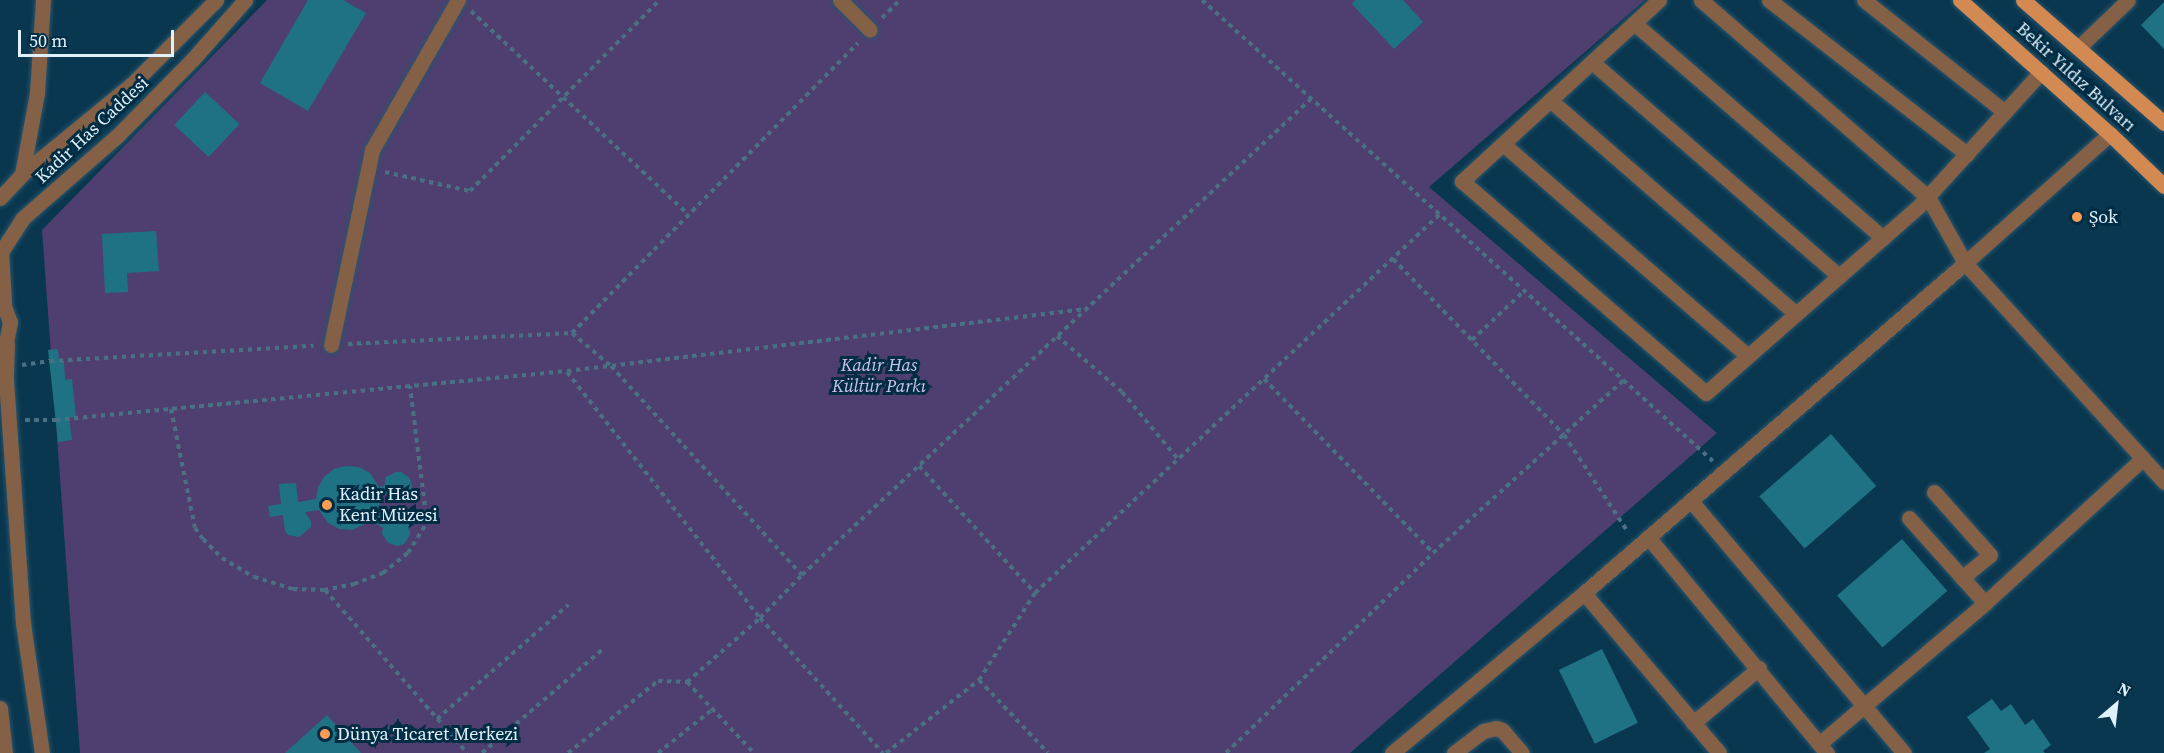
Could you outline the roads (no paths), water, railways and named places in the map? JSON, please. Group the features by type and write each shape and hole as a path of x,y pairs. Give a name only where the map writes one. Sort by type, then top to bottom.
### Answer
{"main road":[{"name":"Bekir Yıldız Bulvarı","path":"1960,0 2110,134 2164,186"},
{"name":"Bekir Yıldız Bulvarı","path":"2023,0 2164,123"}],"street":[{"path":"22,174 37,93 43,0"},
{"name":"Kadir Has Caddesi","path":"0,198 22,174 132,84 216,0"},
{"name":"Kadir Has Caddesi","path":"42,753 23,623 10,420 3,364 10,322 2,298 1,252 23,218 116,137 193,59 245,0"},
{"path":"840,0 870,30"},
{"path":"1659,0 1462,181 1706,393 1928,197 2041,72"},
{"path":"1701,0 1928,197 1965,263 2164,482"},
{"path":"1769,0 1967,154"},
{"path":"1864,0 2005,112"},
{"path":"2078,48 2128,0"},
{"path":"331,345 372,150 463,4"},
{"path":"1634,23 1883,238"},
{"path":"1592,62 1839,276"},
{"path":"1550,100 1796,314"},
{"path":"1392,753 1584,593 1965,263 2110,134"},
{"path":"1503,144 1748,356"},
{"path":"1643,542 1759,668 1823,748 1864,705 1985,603 2143,458"},
{"path":"1934,492 1990,555 1962,578"},
{"path":"1690,501 1904,753"},
{"path":"1909,518 1985,603"},
{"path":"1584,593 1719,753"},
{"path":"1693,723 1759,668"},
{"path":"0,708 5,753"},
{"path":"1454,753 1483,730 1496,728 1502,730 1522,753"}],"place":[{"name":"Şok","path":"2077,217"},
{"name":"Kadir Has Kent Müzesi","path":"327,505"},
{"name":"Dünya Ticaret Merkezi","path":"325,734"}],"park label":[{"name":"Kadir Has Kültür Parkı","path":"879,376"}]}
